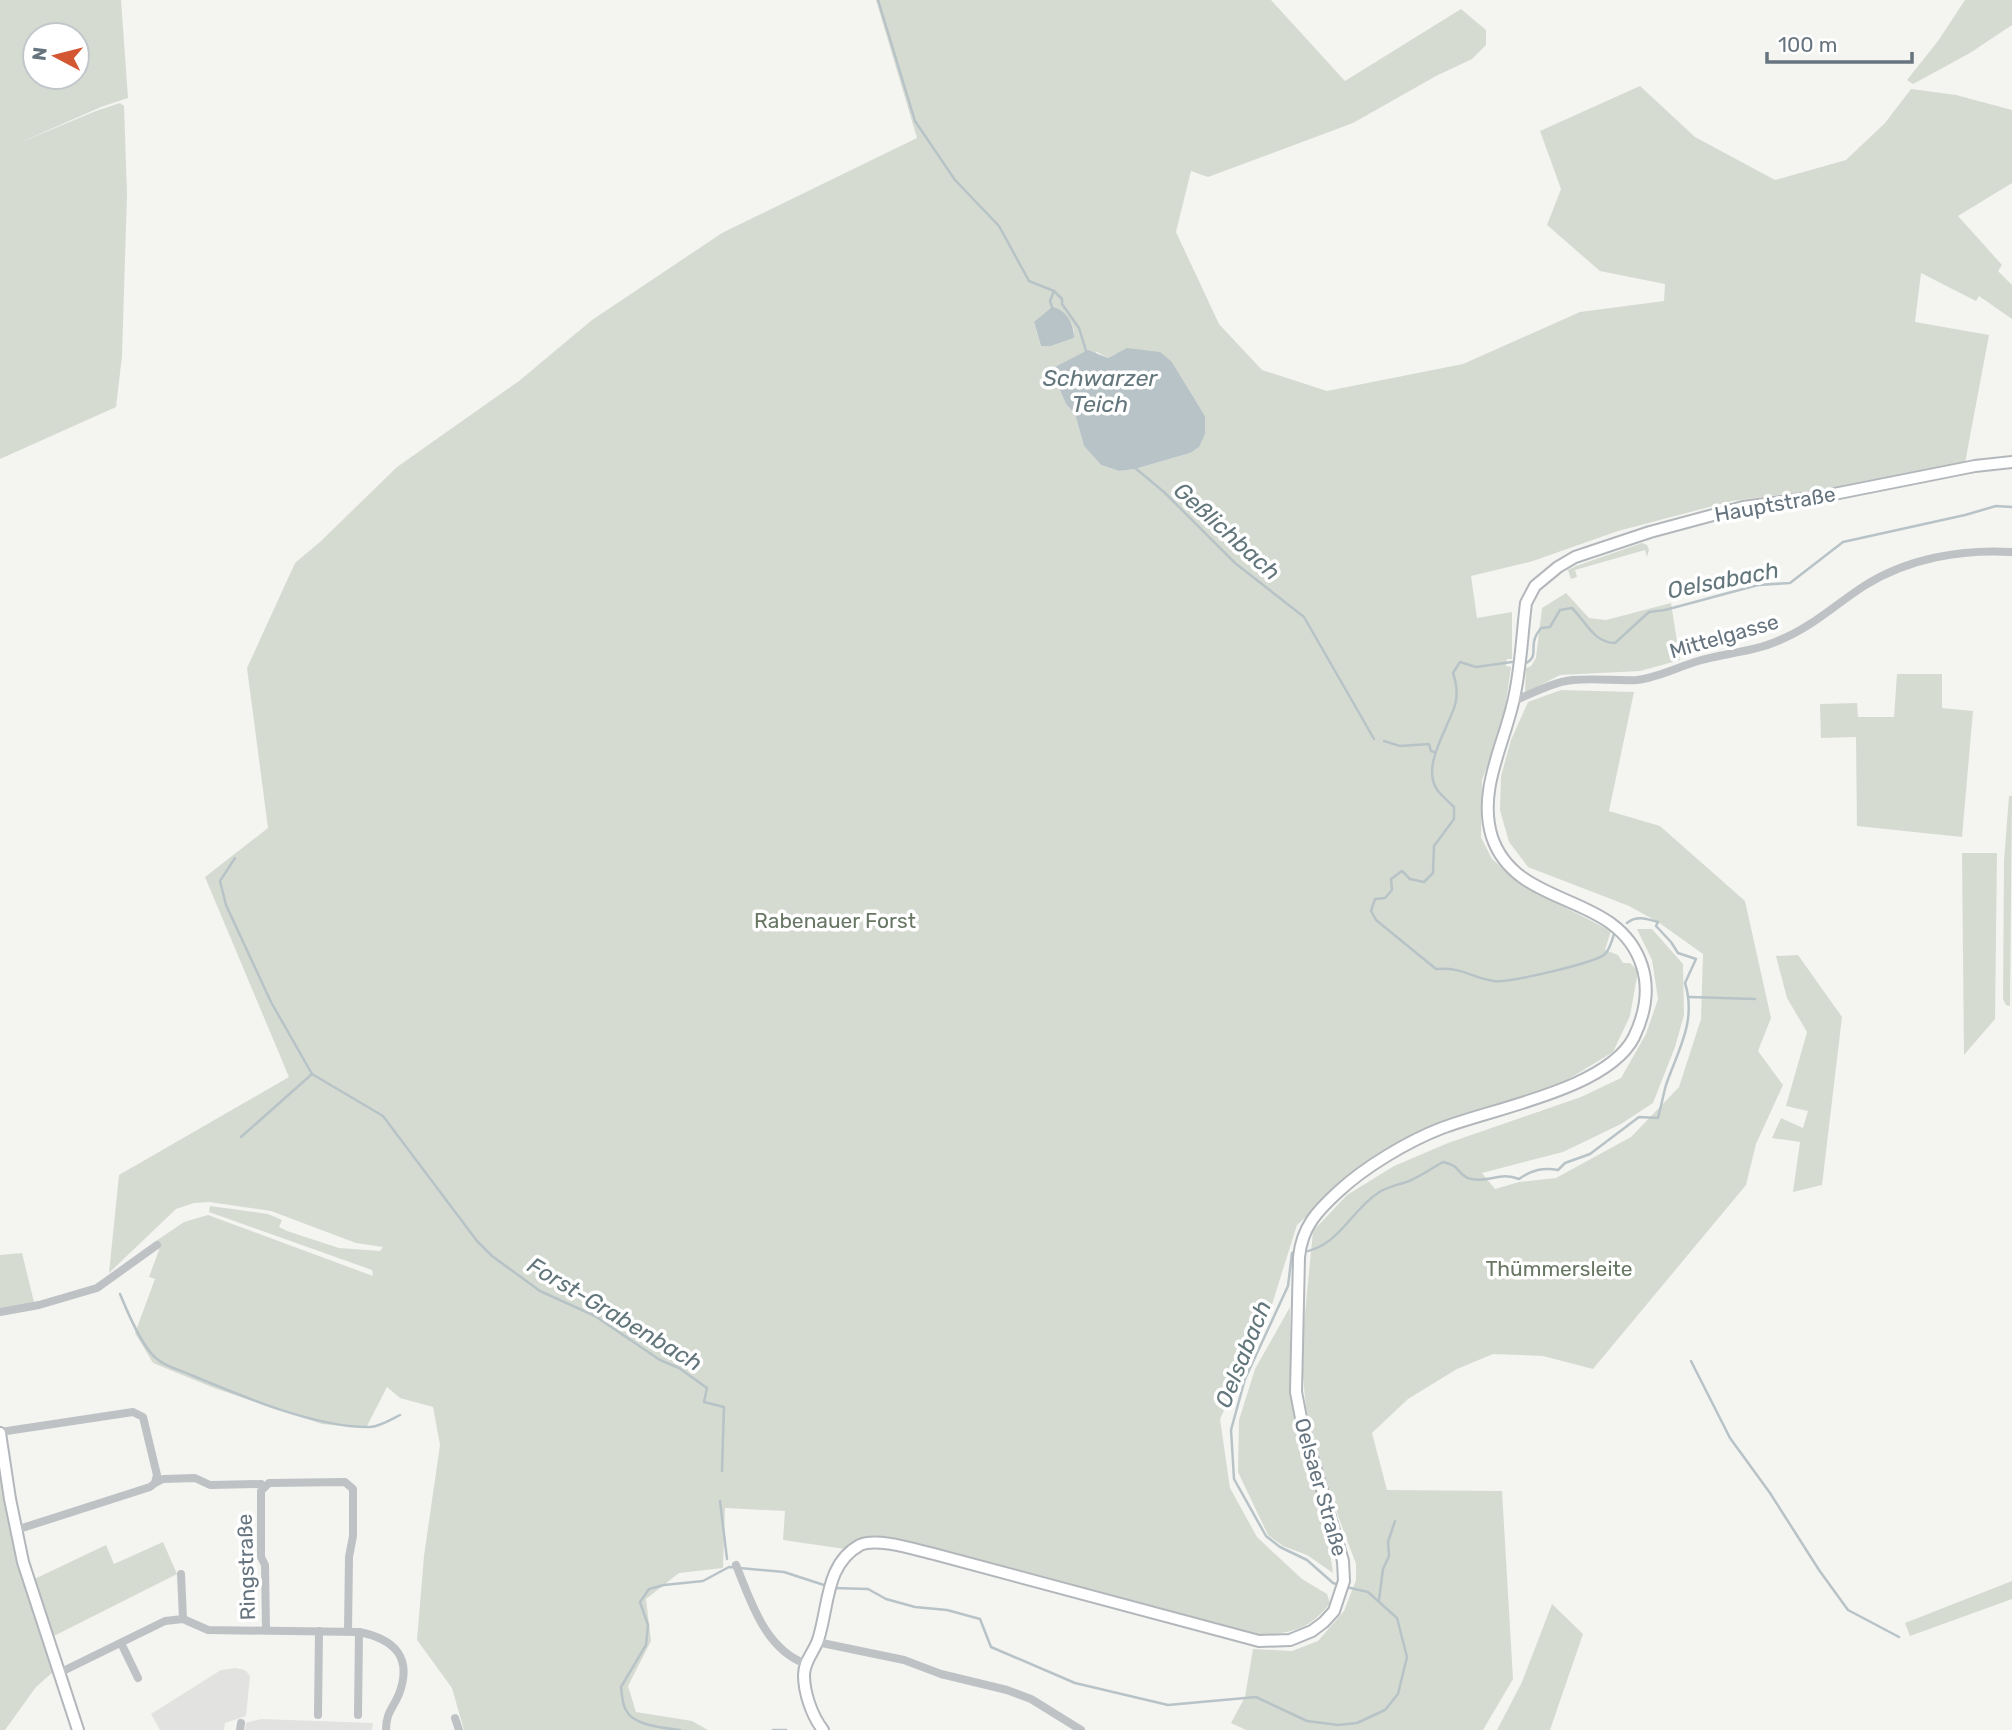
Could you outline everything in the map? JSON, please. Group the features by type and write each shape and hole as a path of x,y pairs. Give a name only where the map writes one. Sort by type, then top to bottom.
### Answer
{"main road":[{"name":"Hauptstraße","path":"1514,701 1527,603 1532,591 1547,575 1575,557 1617,542 1743,507 1824,496 1975,466 2012,462"},
{"name":"Oelsaer Straße","path":"806,1664 817,1642 830,1587 842,1559 863,1544 893,1544 1259,1641 1273,1642 1302,1636 1324,1622 1334,1611 1343,1586 1343,1562 1301,1418 1296,1392 1300,1251 1309,1222 1348,1183 1412,1141 1441,1128 1578,1083 1608,1068 1633,1040 1645,1011 1646,977 1635,949 1620,929 1597,914 1542,891 1518,875 1498,850 1490,826 1487,796 1514,701"},
{"path":"0,1433 23,1562 78,1730"},
{"path":"806,1664 804,1673 807,1695 816,1720 823,1730"}],"street":[{"name":"Mittelgasse","path":"1514,701 1550,685 1571,680 1639,680 1698,661 1765,646 1819,620 1870,582 1906,567 1948,555 1983,551 2012,552"},
{"path":"0,1312 39,1305 97,1288 157,1245"},
{"path":"0,1433 133,1412 143,1417 157,1475 155,1483"},
{"path":"16,1530 150,1487 163,1479 195,1478 210,1485 261,1484"},
{"name":"Ringstraße","path":"266,1630 265,1565 261,1557 261,1491 269,1483 305,1481 345,1482 353,1489 348,1631"},
{"path":"737,1569 755,1613 771,1636 791,1656 806,1664"},
{"path":"181,1574 183,1619"},
{"path":"59,1672 165,1621 183,1619 208,1630 359,1632 373,1635 394,1647 404,1662 399,1695 386,1716 386,1730"},
{"path":"318,1715 319,1630"},
{"path":"358,1715 359,1632"},
{"path":"817,1642 904,1660 941,1674 1007,1690 1031,1699 1081,1730"},
{"path":"121,1643 138,1678"},
{"path":"455,1718 459,1730"}],"shaded area":[{"path":"221,1670 245,1670 250,1676 246,1716 225,1723 224,1730 160,1730 151,1714"},
{"path":"261,1719 373,1723 372,1730 245,1730 246,1723"}],"green space":[{"path":"0,0 121,0 128,98 101,107 19,143 96,111 120,103 124,106 127,194 122,356 116,407 0,459"},
{"name":"Rabenauer Forst","path":"876,0 1271,0 1345,81 1461,9 1486,30 1486,45 1472,59 1353,123 1208,177 1191,171 1176,232 1219,324 1262,370 1327,391 1463,364 1580,312 1664,301 1665,284 1600,271 1547,225 1561,189 1540,131 1640,86 1695,137 1775,180 1846,160 1885,123 1911,89 1956,95 2012,110 2012,183 1958,216 2002,265 1998,271 2012,285 2012,319 1979,296 1976,301 1921,273 1915,322 1989,335 1965,463 1816,493 1732,501 1618,531 1533,561 1471,576 1477,618 1512,612 1512,659 1507,659 1506,666 1511,667 1503,723 1482,780 1481,837 1492,859 1522,885 1611,931 1605,950 1618,955 1623,963 1630,963 1638,971 1630,1016 1613,1052 1562,1083 1421,1130 1355,1172 1297,1225 1268,1317 1220,1419 1230,1488 1257,1537 1302,1579 1327,1594 1330,1603 1323,1612 1300,1628 1260,1636 903,1545 852,1550 783,1540 785,1511 725,1508 723,1568 679,1573 646,1599 651,1641 628,1686 636,1712 692,1721 708,1730 464,1730 452,1688 417,1640 424,1556 440,1445 433,1407 400,1398 387,1387 366,1428 322,1424 214,1388 153,1363 135,1333 155,1279 149,1277 159,1250 156,1241 184,1222 208,1215 373,1276 372,1270 209,1212 210,1206 268,1214 282,1220 279,1227 287,1231 339,1248 380,1251 383,1247 356,1243 271,1211 209,1202 194,1203 176,1209 109,1273 119,1175 289,1077 205,877 268,828 247,668 295,563 397,467 519,381 592,320 722,233 917,138","holes":["1071,322 1074,338 1051,346 1041,346 1034,323","1097,352 1108,358 1115,354 1172,362 1205,416 1205,434 1190,453 1135,469 1119,471 1101,465 1084,446 1075,414 1066,404 1057,383"]},
{"path":"1965,0 2012,0 2012,25 1970,53 1913,84 1907,80 1938,41"},
{"path":"1642,543 1647,545 1649,550 1647,557 1645,550 1575,570 1577,577 1571,579 1568,570"},
{"path":"1566,593 1589,618 1606,620 1671,603 1680,660 1640,671 1560,675 1525,693 1526,668 1531,666 1536,658 1542,608"},
{"path":"1897,674 1942,674 1942,708 1973,711 1962,837 1857,826 1856,737 1821,738 1820,704 1857,703 1858,717 1894,717"},
{"name":"Thümmersleite","path":"1561,690 1634,692 1609,811 1660,826 1745,901 1771,1018 1758,1051 1783,1085 1756,1144 1746,1185 1593,1369 1543,1356 1493,1354 1457,1369 1408,1399 1372,1433 1387,1490 1502,1491 1513,1679 1483,1730 1246,1730 1231,1723 1245,1697 1253,1649 1292,1651 1318,1641 1344,1611 1356,1580 1356,1564 1334,1505 1306,1409 1301,1355 1313,1231 1347,1195 1394,1166 1448,1143 1581,1097 1621,1078 1646,1034 1658,999 1652,960 1637,929 1652,929 1683,964 1684,1015 1675,1047 1653,1103 1621,1124 1563,1152 1482,1173 1495,1189 1519,1182 1556,1178 1631,1137 1679,1087 1701,1019 1703,954 1658,922 1629,906 1528,867 1509,842 1500,810 1501,776 1511,740 1528,702"},
{"path":"2009,796 2012,796 2010,1006 2006,1005 2003,999 2004,861"},
{"path":"1962,853 1997,853 1995,1019 1964,1055"},
{"path":"1798,955 1842,1017 1822,1185 1793,1192 1800,1142 1772,1138 1781,1118 1803,1128 1808,1111 1786,1106 1807,1032 1787,998 1776,956"},
{"path":"22,1253 34,1302 0,1310 0,1255"},
{"path":"1290,1307 1291,1388 1327,1533 1333,1573 1307,1555 1283,1546 1268,1535 1238,1472 1239,1420 1255,1369"},
{"path":"0,1465 26,1583 106,1545 114,1564 163,1542 177,1574 44,1641 53,1672 36,1687 5,1730 0,1730"},
{"path":"2012,1581 2012,1599 1910,1636 1905,1623"},
{"path":"1552,1604 1583,1634 1550,1730 1497,1730 1522,1682"}],"water":[{"path":"1052,307 1069,318 1074,338 1051,346 1041,346 1034,322"},
{"name":"Schwarzer Teich","path":"1127,348 1160,352 1172,362 1205,416 1205,434 1199,447 1190,453 1119,471 1101,465 1084,446 1075,414 1066,404 1057,383 1051,377 1053,368 1088,350 1108,358"}],"waterway":[{"name":"Geßlichbach","path":"878,0 915,121 955,180 999,226 1029,281 1054,291 1050,301 1053,310"},
{"path":"1054,291 1062,299 1062,304 1079,328 1087,354"},
{"name":"Geßlichbach","path":"1134,467 1164,492 1235,563 1304,617 1374,739"},
{"name":"Oelsabach","path":"1526,663 1533,655 1537,634 1541,628 1550,627 1560,610 1572,608 1596,636 1615,643 1649,612 1758,585 1790,583 1843,542 1996,506 2012,507"},
{"name":"Oelsabach","path":"1512,662 1476,667 1460,662 1453,673 1456,701 1437,748 1432,771 1438,791 1454,807 1454,819 1434,846 1433,873 1424,882 1410,879 1402,871 1391,879 1392,890 1385,898 1375,899 1371,911 1376,920 1436,969 1461,971 1494,981 1533,976 1598,958 1607,952 1614,934"},
{"path":"1384,741 1400,746 1429,744 1434,752"},
{"name":"Forst-Grabenbach","path":"235,858 220,881 226,905 271,1002 312,1074 383,1116 477,1241 492,1256 540,1291 595,1316 707,1388 704,1402 724,1407 722,1471"},
{"name":"Oelsabach","path":"1302,1252 1314,1249 1335,1236 1368,1200 1378,1193 1413,1179 1443,1162 1454,1166 1471,1179 1484,1180 1506,1176 1519,1179 1538,1170 1558,1170 1565,1163 1590,1154 1639,1117 1658,1118 1687,1023 1689,1010 1685,983 1696,959 1678,953 1656,926 1658,922 1638,918 1627,923"},
{"path":"1690,997 1755,999"},
{"path":"241,1137 312,1074"},
{"name":"Oelsabach","path":"1295,1252 1292,1253 1288,1286 1245,1379 1231,1430 1234,1479 1266,1536 1280,1547 1307,1560 1333,1583 1340,1585"},
{"path":"120,1294 146,1347 157,1359 169,1366 255,1401 326,1422 370,1427 400,1415"},
{"path":"1691,1361 1730,1438 1848,1610 1899,1637"},
{"name":"Forst-Grabenbach","path":"720,1501 727,1559"},
{"path":"1379,1600 1383,1569 1389,1556 1388,1542 1395,1521"},
{"name":"Oelsabach","path":"680,1730 635,1720 623,1702 621,1687 646,1645 648,1625 640,1602 649,1589 703,1581 729,1567 784,1572 827,1586"},
{"name":"Oelsabach","path":"833,1588 868,1589 886,1599 915,1607 947,1610 980,1619 991,1647 1075,1683 1168,1705 1256,1697 1307,1721 1338,1725 1357,1723 1385,1710 1398,1694 1407,1657 1397,1618 1368,1592 1346,1587"},
{"name":"Oelsabach","path":"773,1730 786,1730"}]}
